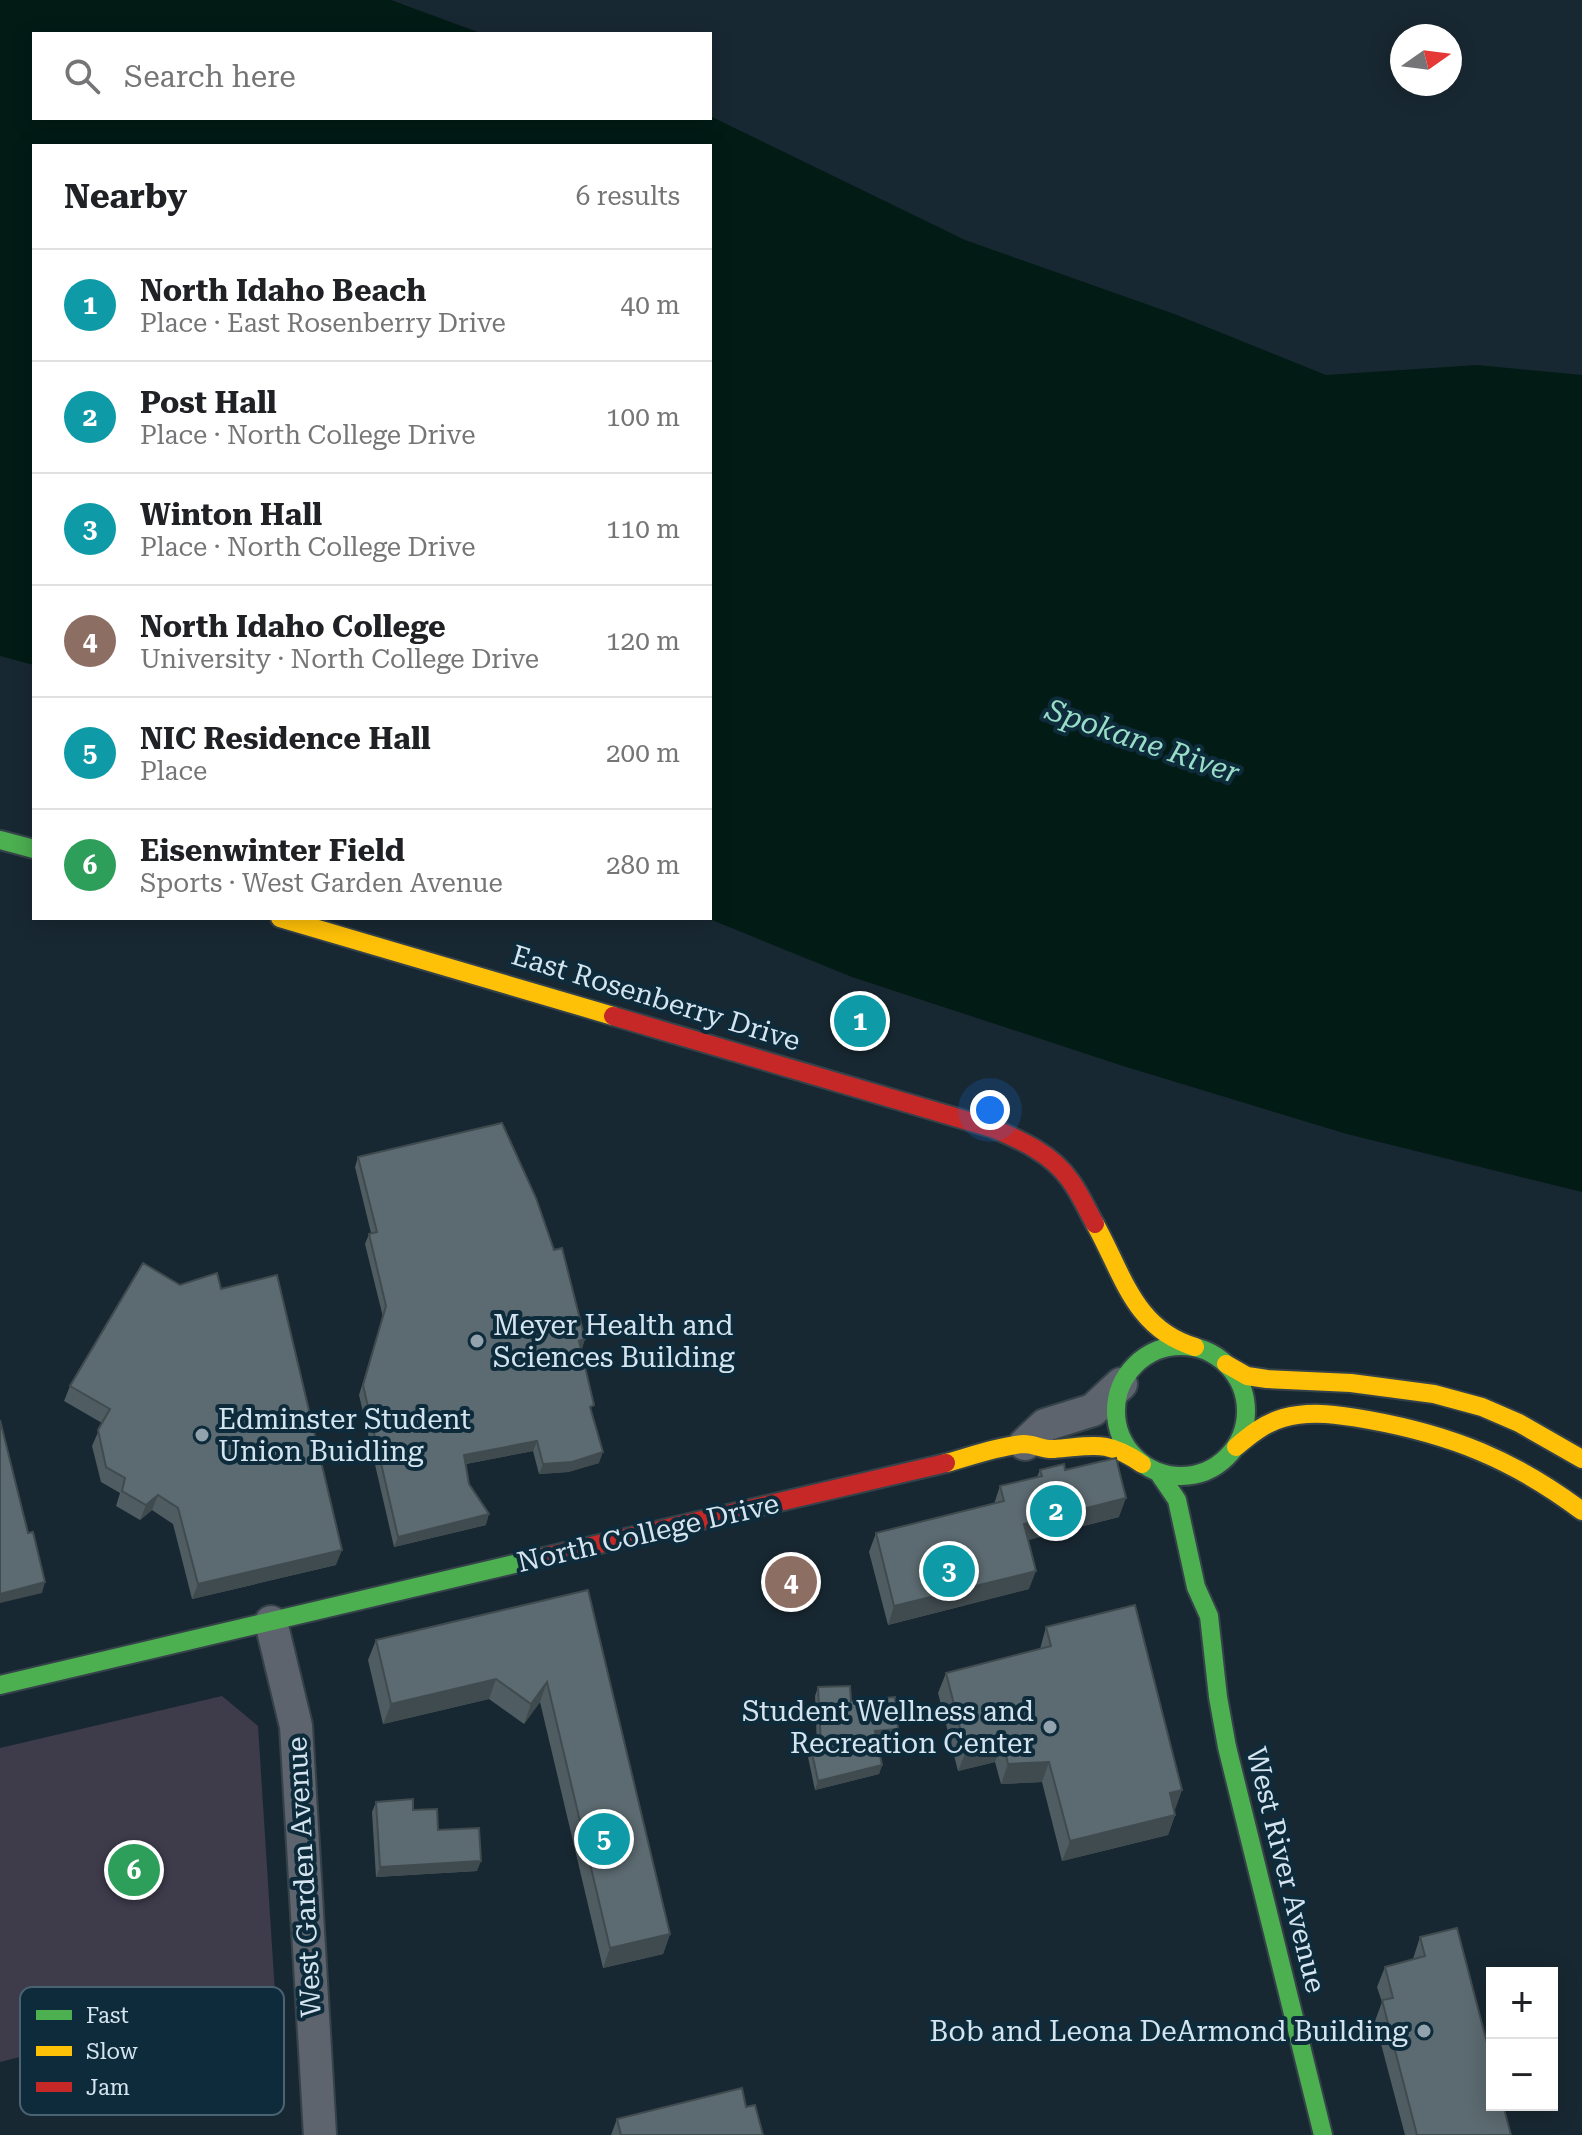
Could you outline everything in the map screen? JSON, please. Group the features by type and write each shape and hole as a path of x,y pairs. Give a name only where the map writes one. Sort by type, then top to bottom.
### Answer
{"street":[{"path":"0,840 32,848"},
{"name":"East Rosenberry Drive","path":"287,920 992,1128 1018,1139 1050,1158 1070,1179 1099,1231 1125,1288 1155,1327 1175,1341 1195,1347"},
{"path":"1582,1459 1519,1423 1482,1407 1434,1394 1351,1383 1247,1376 1212,1353 1195,1347 1177,1345 1143,1357 1130,1369 1116,1401 1116,1419 1130,1451 1150,1468 1174,1476 1192,1476 1209,1471 1267,1423 1289,1416 1314,1414 1359,1418 1421,1430 1480,1448 1540,1479 1582,1511"},
{"path":"1210,1486 1243,1431 1246,1404 1237,1378 1226,1364"},
{"name":"North College Drive","path":"1025,1444 1045,1425 1093,1410 1121,1384"},
{"name":"North College Drive","path":"0,1685 1025,1444 1051,1450 1078,1445 1104,1446 1129,1455 1150,1468"},
{"name":"West River Avenue","path":"1150,1468 1177,1500 1196,1587 1209,1616 1227,1747 1323,2135"},
{"name":"West River Avenue","path":"1209,1616 1217,1586"},
{"name":"West Garden Avenue","path":"271,1622 296,1726 320,2135"}],"shaded area":[{"path":"222,1696 258,1726 275,1987 20,1987 20,2057 0,2062 0,1748"}],"water":[{"name":"Spokane River","path":"0,0 391,0 478,32 32,32 32,120 712,120 712,117 965,240 1177,315 1326,375 1477,365 1582,375 1582,1192 1347,1134 1123,1066 852,977 712,920 712,144 32,144 32,664 0,656"}],"building":[{"name":"Meyer Health and Sciences Building","path":"502,1123 536,1198 554,1250 562,1248 585,1339 579,1341 594,1405 590,1407 603,1452 572,1462 543,1464 537,1441 464,1455 469,1484 489,1514 398,1537 363,1385 386,1306 369,1234 377,1232 358,1157"},
{"name":"Edminster Student Union Buidling","path":"143,1263 180,1285 217,1273 221,1289 277,1275 342,1550 198,1584 178,1508 158,1495 146,1505 122,1491 125,1478 106,1467 98,1430 110,1409 70,1386"},
{"path":"0,1420 28,1533 33,1532 45,1582 0,1594"},
{"path":"1116,1458 1126,1498 1024,1524 1036,1571 894,1606 876,1533 1004,1501 1000,1486 1042,1476 1040,1470 1064,1464 1065,1470"},
{"path":"588,1590 670,1934 610,1948 547,1682 531,1704 496,1679 391,1704 376,1640"},
{"name":"Student Wellness and Recreation Center","path":"1135,1605 1182,1790 1170,1793 1175,1815 1070,1841 1049,1762 1008,1764 1003,1742 966,1751 946,1673 1051,1646 1046,1627"},
{"path":"850,1686 851,1701 895,1697 898,1729 875,1731 882,1765 818,1781 811,1748 821,1746 818,1687"},
{"path":"413,1799 413,1810 437,1809 438,1830 479,1828 481,1861 380,1867 376,1802"},
{"name":"Bob and Leona DeArmond Building","path":"1457,1928 1486,2039 1486,2111 1505,2111 1511,2135 1417,2135 1382,2000 1393,1998 1385,1967 1425,1956 1420,1937"},
{"path":"742,2088 746,2107 755,2105 763,2135 621,2135 617,2119"}],"traffic: fast":[{"path":"0,840 32,848"},
{"path":"1181,1346 1206,1351 1227,1365 1241,1386 1246,1411 1241,1436 1227,1457 1206,1471 1181,1476 1156,1471 1135,1457 1121,1436 1116,1411 1121,1386 1135,1365 1156,1351 1181,1346"},
{"path":"1158,1472 1177,1500 1196,1587 1209,1616 1227,1747 1323,2135"},
{"path":"0,1685 544,1557"}],"traffic: slow":[{"path":"287,920 613,1016"},
{"path":"1095,1224 1123,1280 1144,1313 1174,1339 1195,1347"},
{"path":"1226,1364 1247,1376 1267,1379 1351,1383 1434,1394 1482,1407 1519,1423 1582,1459"},
{"path":"1236,1447 1276,1420 1304,1414 1348,1416 1428,1433 1481,1452 1532,1477 1582,1511"},
{"path":"946,1463 1024,1444 1050,1449 1109,1447 1142,1464"}],"traffic: jam":[{"path":"613,1016 992,1128 1035,1149 1063,1171 1095,1224"},
{"path":"544,1557 946,1463"}],"place":[{"name":"North Idaho Beach","path":"860,1021"},
{"name":"Meyer Health and Sciences Building","path":"477,1341"},
{"name":"Edminster Student Union Buidling","path":"202,1435"},
{"name":"Post Hall","path":"1056,1511"},
{"name":"Winton Hall","path":"949,1571"},
{"name":"North Idaho College","path":"791,1582"},
{"name":"Student Wellness and Recreation Center","path":"1050,1727"},
{"name":"NIC Residence Hall","path":"604,1839"},
{"name":"Eisenwinter Field","path":"134,1870"},
{"name":"Bob and Leona DeArmond Building","path":"1424,2031"}]}
